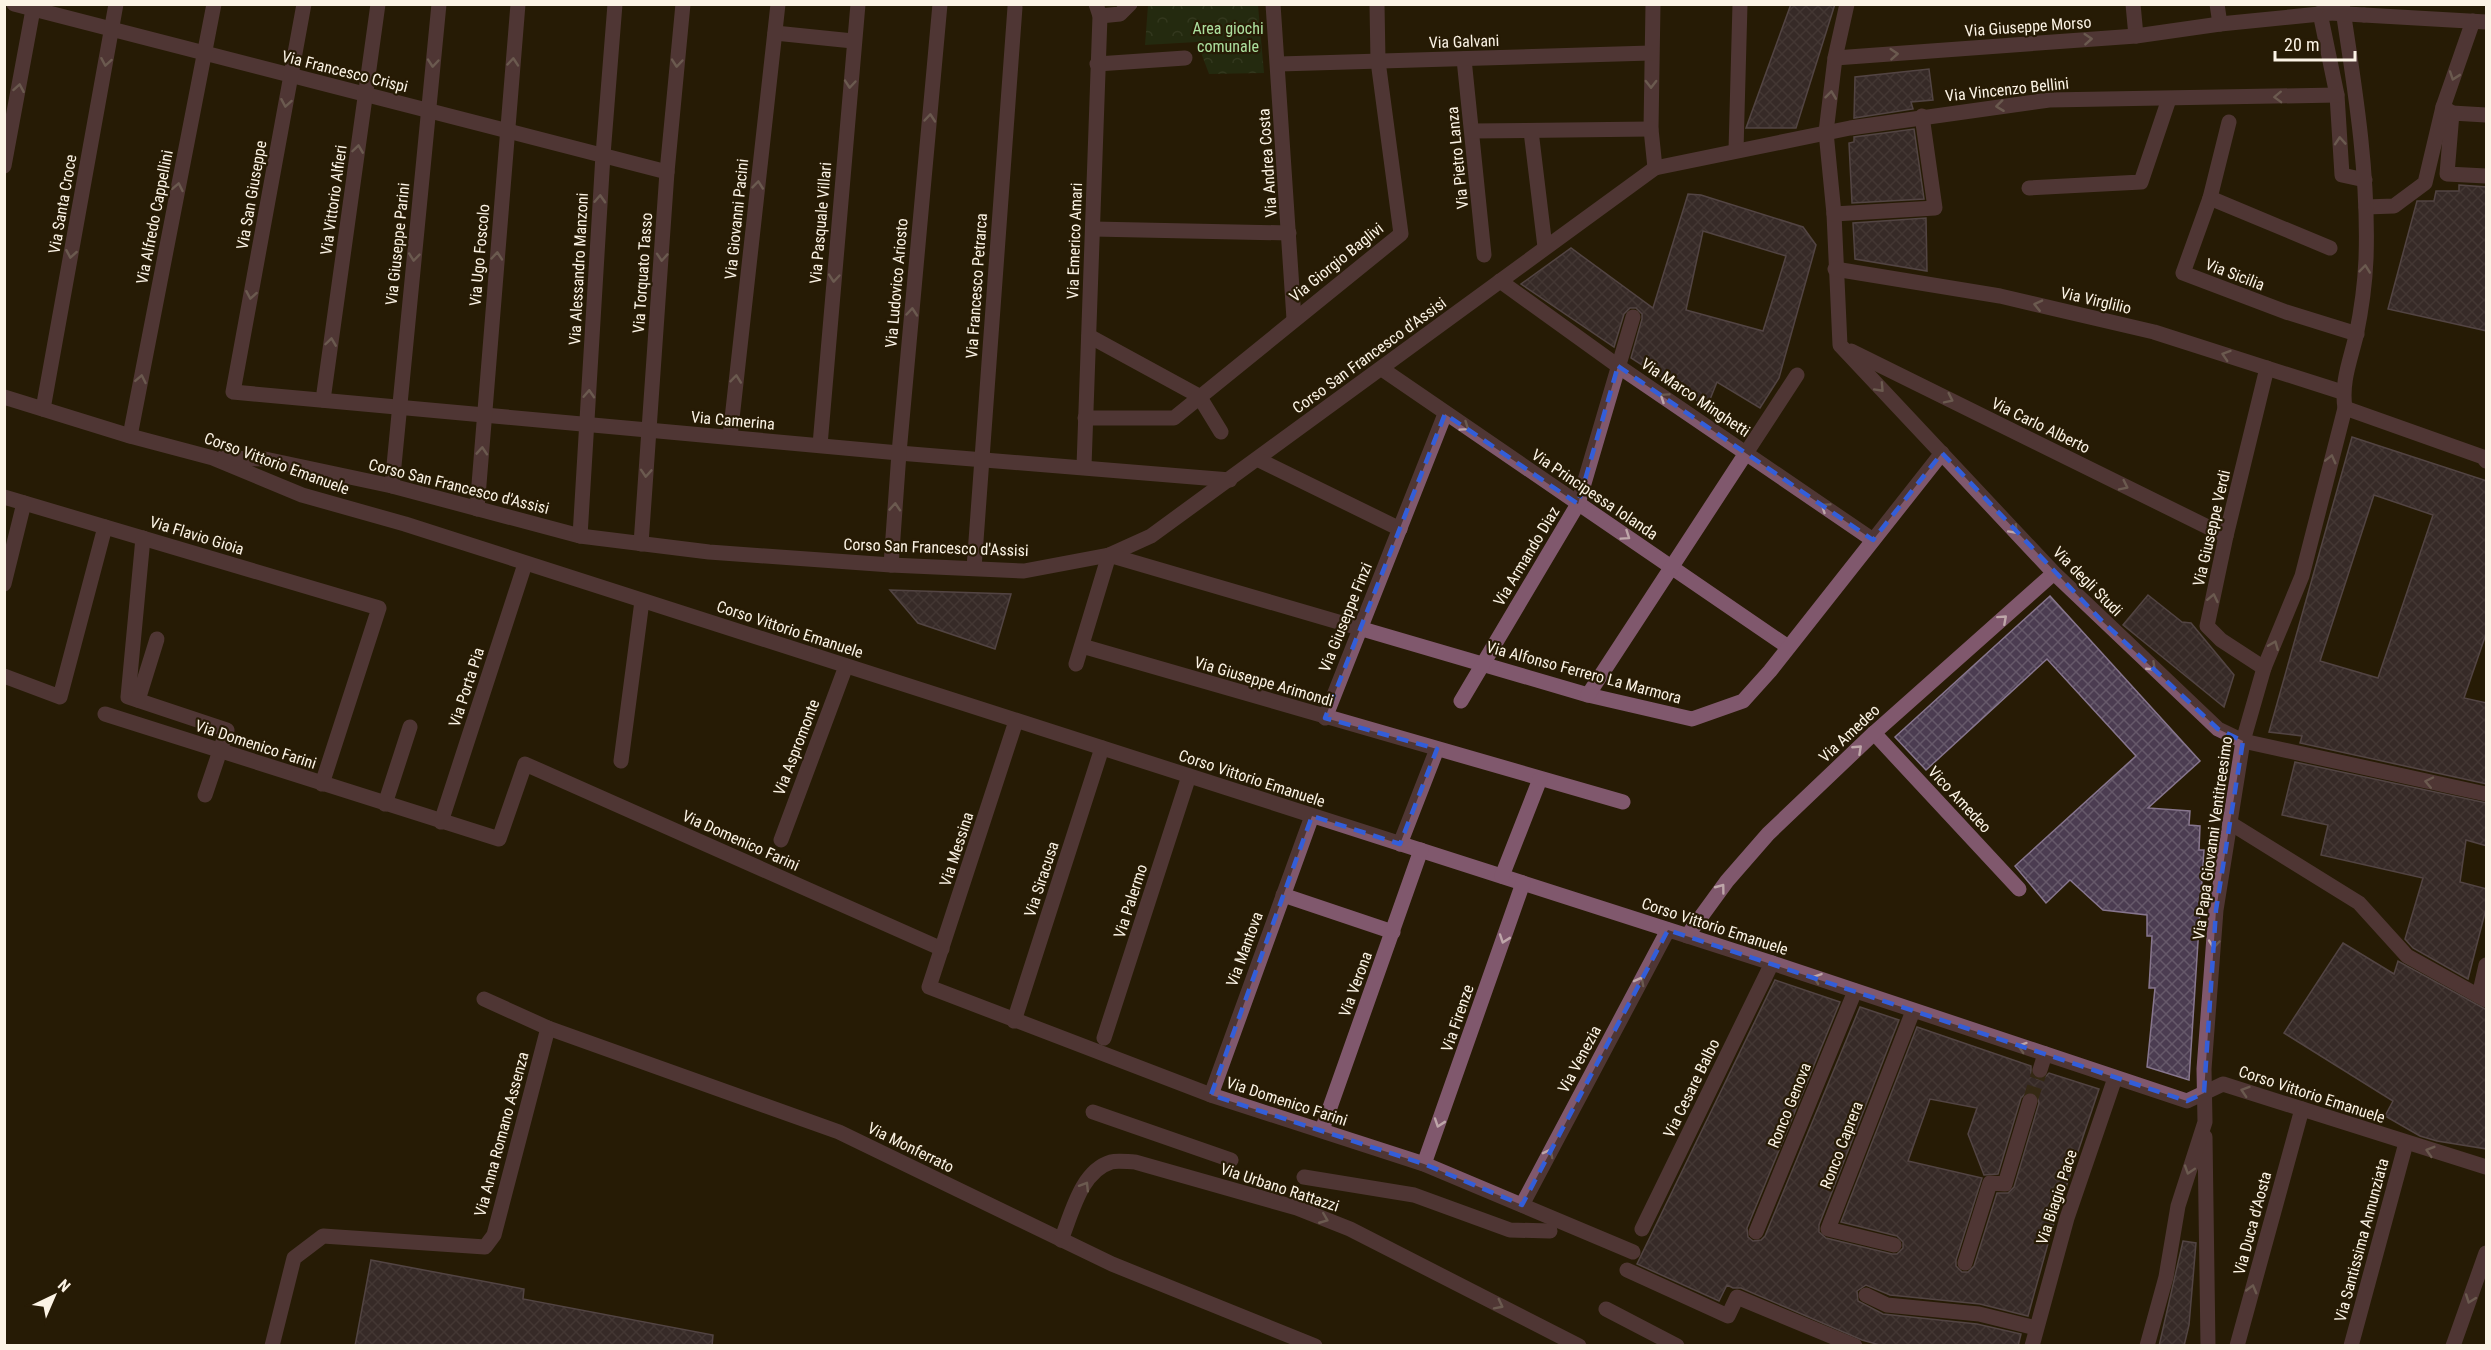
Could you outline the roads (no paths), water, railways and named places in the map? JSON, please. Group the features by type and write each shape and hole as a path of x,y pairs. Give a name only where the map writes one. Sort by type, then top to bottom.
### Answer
{"street":[{"name":"Via Francesco Crispi","path":"14,4 33,7 668,172"},
{"name":"Via Santa Croce","path":"43,410 116,4"},
{"name":"Via Alfredo Cappellini","path":"130,436 214,4"},
{"name":"Via San Giuseppe","path":"233,392 304,4"},
{"name":"Via Vittorio Alfieri","path":"322,400 378,4"},
{"name":"Via Giuseppe Parini","path":"392,486 439,4"},
{"name":"Via Ugo Foscolo","path":"477,509 518,4"},
{"name":"Via Alessandro Manzoni","path":"580,536 603,155 615,4"},
{"name":"Via Torquato Tasso","path":"641,544 668,172 683,4"},
{"name":"Via Giovanni Pacini","path":"730,437 778,4"},
{"name":"Via Pasquale Villari","path":"820,445 853,41 858,4"},
{"name":"Via Ludovico Ariosto","path":"891,565 940,4"},
{"path":"1098,10 1120,14 1130,4"},
{"name":"Via Andrea Costa","path":"1273,4 1294,319"},
{"name":"Via Giorgio Baglivi","path":"1085,418 1174,418 1401,234 1378,61 1377,4"},
{"path":"1653,4 1651,53 1655,168"},
{"path":"1736,150 1740,4"},
{"path":"1840,345 1834,214 1826,132 1835,58 1848,4"},
{"path":"2133,4 2136,36"},
{"path":"2217,4 2220,24"},
{"path":"4,166 33,7"},
{"name":"Via Francesco Petrarca","path":"974,568 1015,7"},
{"name":"Via Emerico Amari","path":"1084,466 1098,10"},
{"path":"2331,10 2342,175 2365,180"},
{"name":"Via Giuseppe Morso","path":"1835,58 2136,36 2331,10 2364,15 2407,11"},
{"name":"Via Papa Giovanni Ventitreesimo","path":"2208,1346 2204,1070 2216,910 2243,741 2264,668 2302,576 2345,408 2342,392 2356,334 2366,261 2365,180 2356,89 2331,10"},
{"path":"2366,207 2394,206 2425,183 2447,110 2480,21 2407,11"},
{"path":"775,33 853,41"},
{"name":"Via Galvani","path":"1278,64 1651,53"},
{"path":"1097,64 1185,58"},
{"name":"Via Pietro Lanza","path":"1464,59 1485,255"},
{"name":"Via Vincenzo Bellini","path":"1826,132 2049,100 2337,95"},
{"path":"2029,188 2141,182 2169,99"},
{"path":"2447,110 2487,115"},
{"path":"2447,110 2446,174 2487,176"},
{"path":"1834,214 1935,208 1922,117"},
{"name":"Via Sicilia","path":"2229,122 2210,198 2183,273 2286,312 2356,334"},
{"path":"1472,131 1652,129"},
{"path":"1531,131 1545,247"},
{"name":"Corso San Francesco d'Assisi","path":"213,458 265,459 392,486 580,536 709,552 891,565 1024,571 1109,555 1150,536 1230,480 1655,168 1736,150 1792,141 1826,132"},
{"path":"2210,198 2330,248"},
{"path":"1093,229 1289,233"},
{"name":"Via Virglilio","path":"1835,269 2000,296 2143,329 2342,392"},
{"name":"Via Marco Minghetti","path":"1500,281 1618,366 1873,540"},
{"name":"Via Armando Diaz","path":"1461,701 1578,504 1633,317"},
{"path":"1089,336 1199,396 1221,432"},
{"name":"Via degli Studi","path":"1840,345 2054,573 2218,729 2243,741 2487,794"},
{"name":"Via Carlo Alberto","path":"1840,345 2226,536"},
{"name":"Via Giuseppe Verdi","path":"2264,668 2221,640 2207,626 2226,536 2267,368"},
{"name":"Via Principessa Iolanda","path":"1382,369 1788,647"},
{"path":"1588,695 1797,375"},
{"name":"Via Camerina","path":"233,392 899,453 1084,466 1230,480"},
{"name":"Corso Vittorio Emanuele","path":"4,397 130,436 213,458 302,495 405,524 1502,876 2187,1101 2223,1084 2487,1167"},
{"path":"2345,408 2485,459"},
{"name":"Via Giuseppe Finzi","path":"1325,718 1445,414"},
{"name":"Via Alfonso Ferrero La Marmora","path":"1109,555 1588,695 1692,719 1743,701 1942,453"},
{"path":"1257,459 1400,529"},
{"name":"Via Flavio Gioia","path":"4,497 378,608 322,784"},
{"path":"4,584 24,503"},
{"path":"4,676 60,697 105,527"},
{"path":"143,538 128,697 227,730 205,795"},
{"path":"1076,664 1109,555"},
{"name":"Via Porta Pia","path":"441,822 525,564"},
{"name":"Via Amedeo","path":"1686,936 1727,881 1768,834 1874,734 2054,573"},
{"path":"621,761 642,601"},
{"path":"138,700 157,639"},
{"name":"Via Giuseppe Arimondi","path":"1082,646 1325,718 1623,802"},
{"name":"Via Aspromonte","path":"781,840 846,666"},
{"name":"Via Domenico Farini","path":"105,714 499,840 525,764 942,949"},
{"name":"Via Messina","path":"929,987 1016,721"},
{"path":"385,804 410,728"},
{"name":"Vico Amedeo","path":"1874,734 2019,889"},
{"name":"Via Siracusa","path":"1014,1021 1102,748"},
{"path":"1400,844 1437,749"},
{"name":"Via Palermo","path":"1104,1038 1189,776"},
{"path":"1502,876 1540,778"},
{"name":"Via Mantova","path":"1210,1095 1312,816"},
{"path":"2230,823 2360,903 2407,956 2483,998 2487,965"},
{"name":"Via Verona","path":"1322,1130 1421,850"},
{"name":"Via Firenze","path":"1424,1164 1523,884"},
{"path":"1283,895 1393,932"},
{"name":"Via Venezia","path":"1522,1205 1668,930"},
{"name":"Via Cesare Balbo","path":"1642,1229 1772,963"},
{"name":"Via Domenico Farini","path":"929,987 1210,1095 1424,1164 1633,1252"},
{"name":"Ronco Genova","path":"1756,1232 1855,991"},
{"name":"Via Monferrato","path":"484,999 548,1028 839,1132 1112,1264 1315,1346"},
{"name":"Ronco Caprera","path":"1894,1245 1828,1229 1913,1011"},
{"name":"Via Anna Romano Assenza","path":"272,1346 294,1258 322,1236 484,1247 494,1234 548,1028"},
{"path":"2040,1070 2045,1054"},
{"name":"Via Biagio Pace","path":"2032,1346 2067,1218 2115,1078"},
{"path":"1965,1263 1990,1183 2005,1184 2030,1101"},
{"name":"Via Duca d'Aosta","path":"2237,1346 2302,1109"},
{"path":"1093,1112 1231,1160"},
{"name":"Via Papa Giovanni Ventitreesimo","path":"2147,1346 2166,1276 2178,1206 2205,1122"},
{"name":"Via Santissima Annunziata","path":"2351,1346 2406,1143"},
{"name":"Via Urbano Rattazzi","path":"1061,1240 1081,1191 1094,1171 1112,1162 1135,1162 1297,1208 1350,1229 1579,1346"},
{"path":"1304,1177 1414,1195 1510,1230 1550,1230"},
{"path":"2453,1346 2487,1253"},
{"path":"1627,1270 1728,1316 1737,1297 1855,1346"},
{"path":"1866,1295 1887,1305 1978,1314 2036,1328"},
{"path":"1606,1309 1677,1346"}],"tunnel":[{"path":"2030,1101 2040,1070"}],"park label":[{"name":"Area giochi comunale","path":"1228,37"}]}
